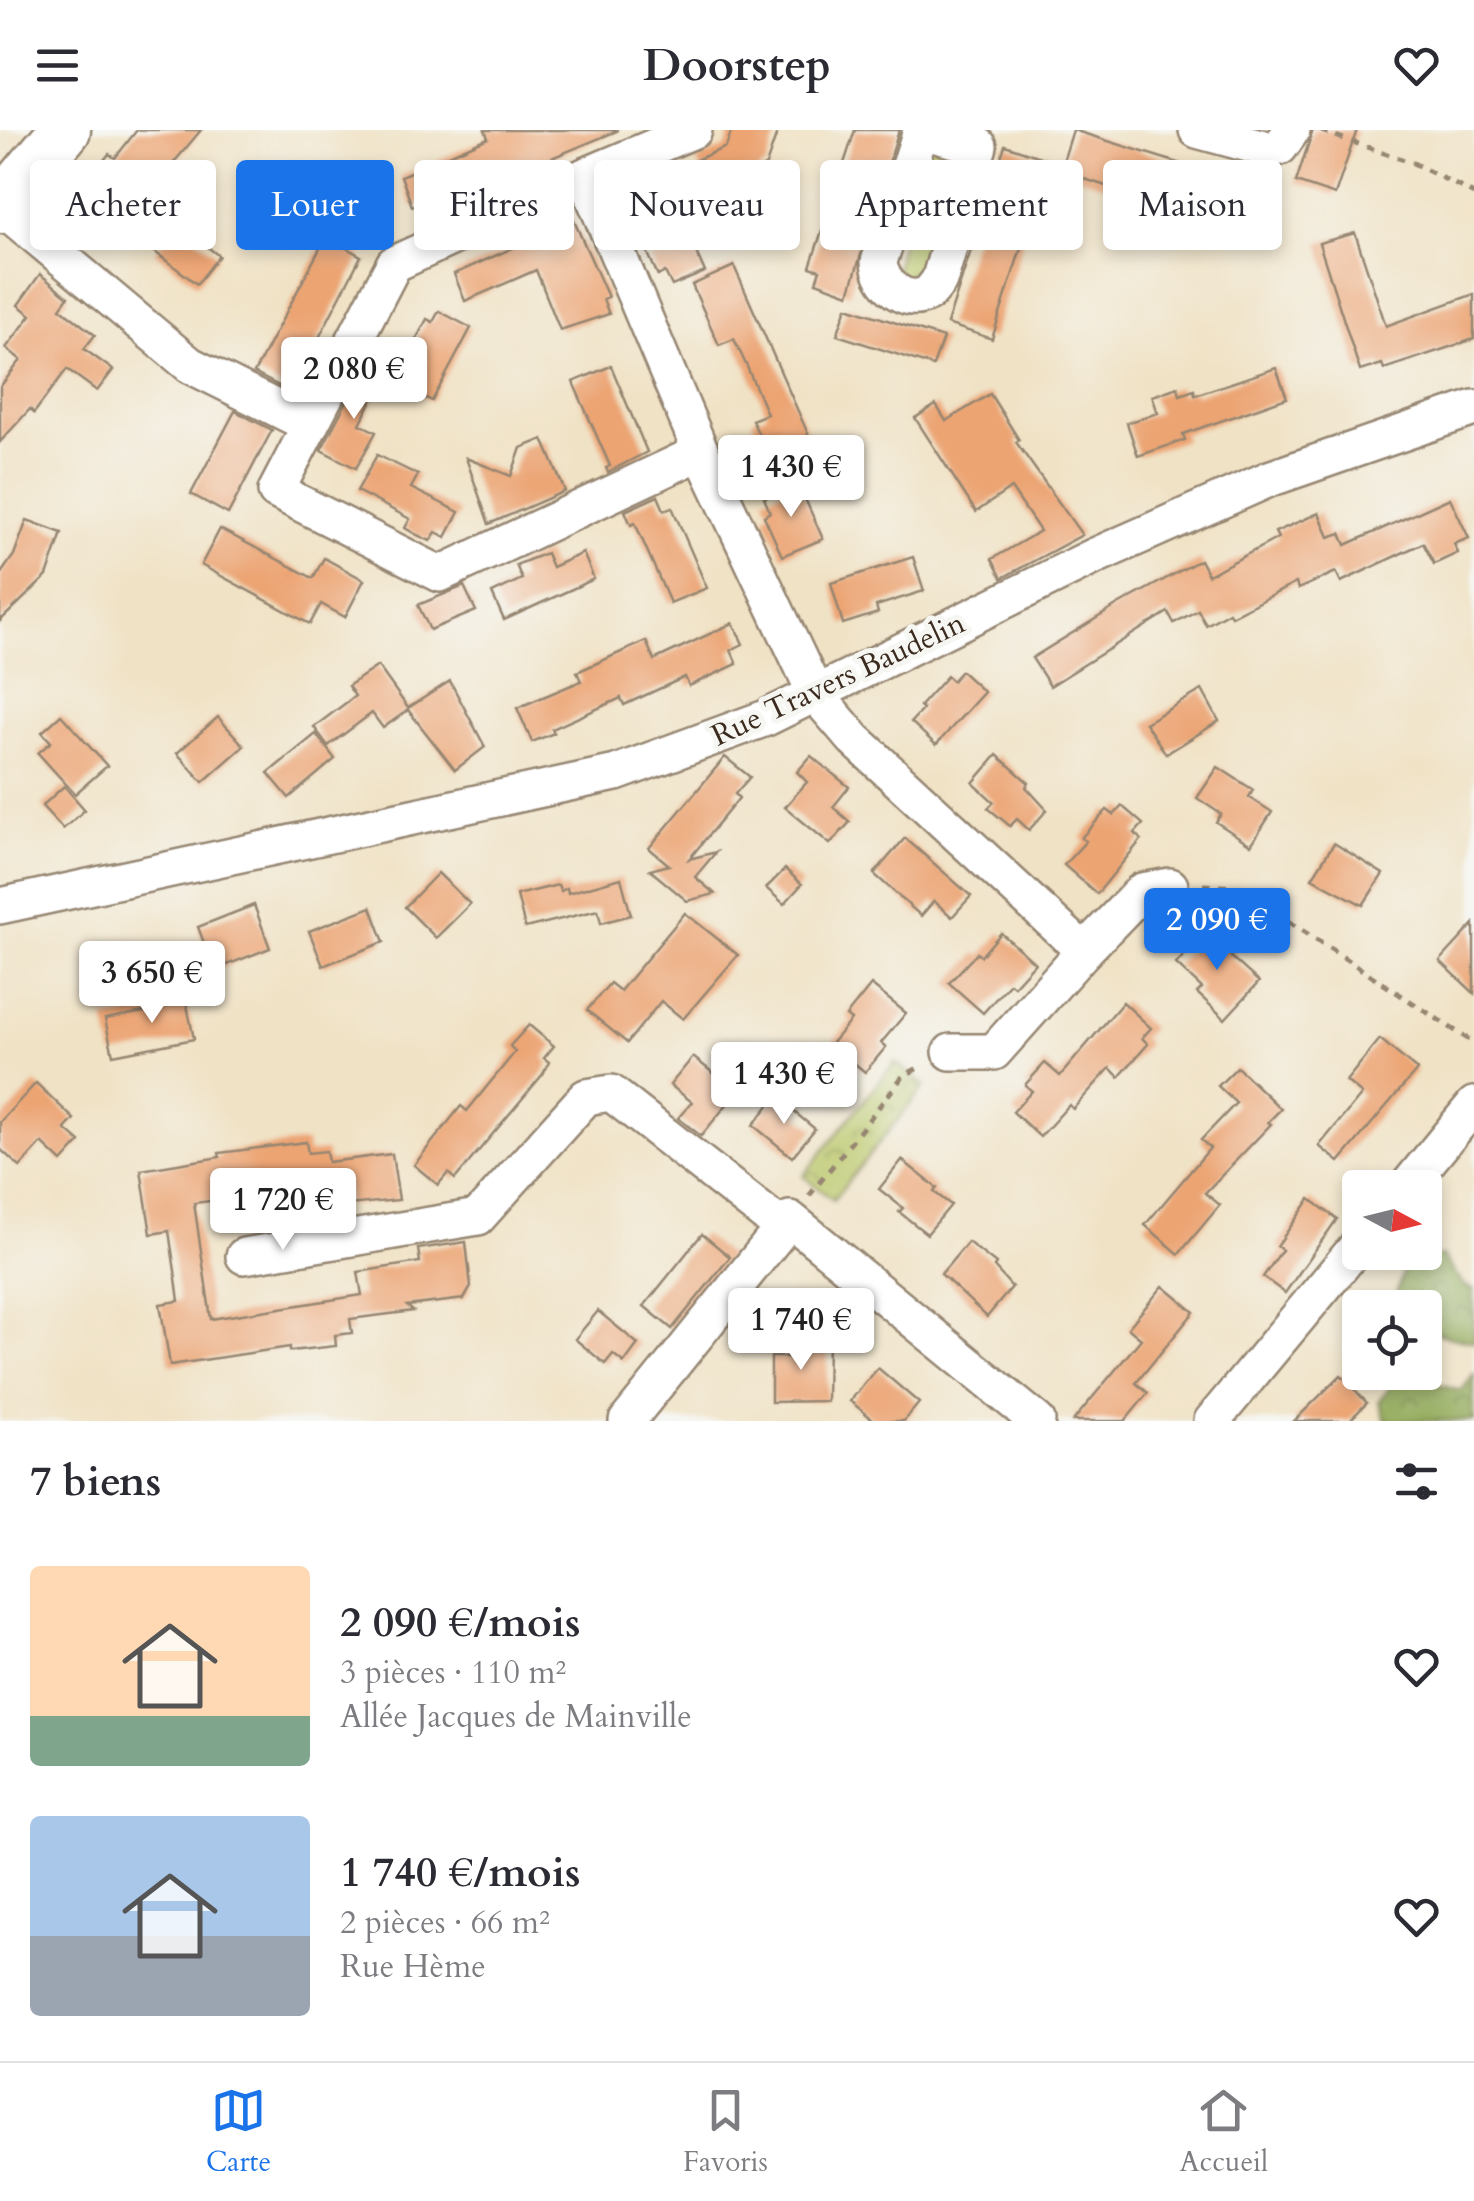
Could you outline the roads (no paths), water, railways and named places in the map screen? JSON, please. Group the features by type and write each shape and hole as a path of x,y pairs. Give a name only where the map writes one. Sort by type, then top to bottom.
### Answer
{"main road":[{"path":"0,208 65,130"}],"street":[{"path":"694,130 394,264 276,491 440,574 701,452"},
{"path":"1197,130 1270,150 1280,147 1292,130"},
{"path":"585,176 701,452 816,695 854,739 1084,951"},
{"path":"0,208 190,365 310,425"},
{"name":"Rue Travers Baudelin","path":"0,906 616,774 766,718 1095,556 1251,487 1474,408"},
{"path":"952,1052 994,1052 1142,890 1170,886"},
{"path":"244,1256 478,1217 586,1098 612,1094 787,1224 1037,1421"},
{"path":"1421,1170 1474,1105"},
{"path":"626,1421 787,1224"},
{"path":"1212,1421 1342,1265"}]}
